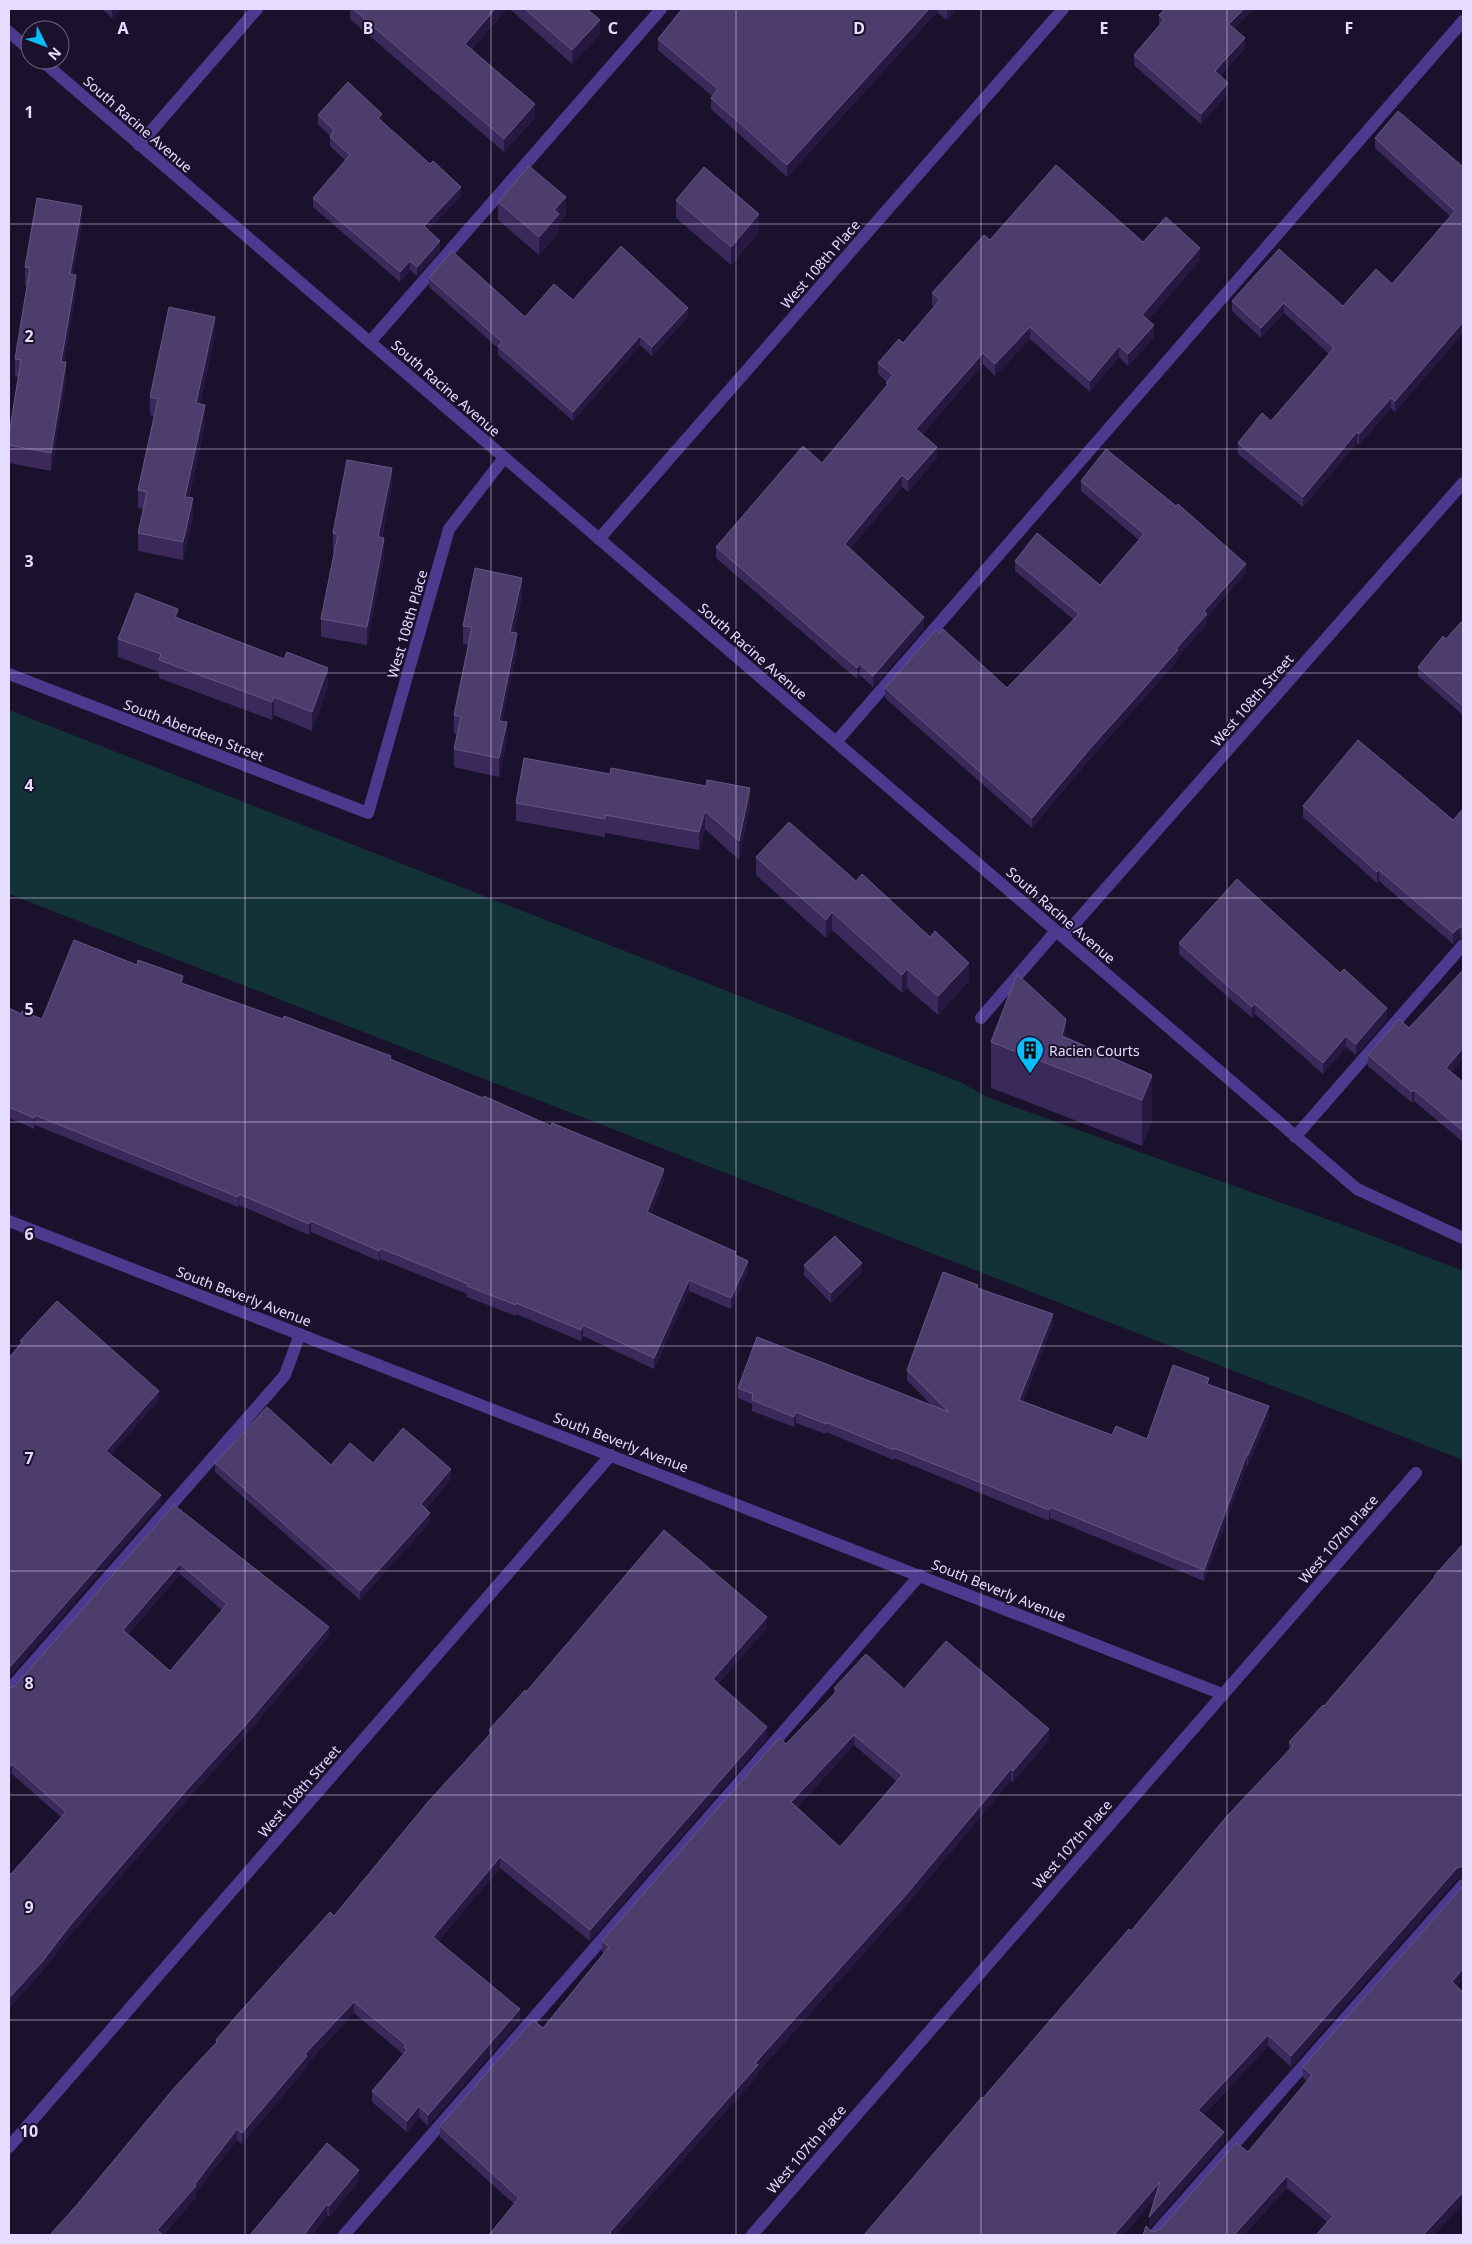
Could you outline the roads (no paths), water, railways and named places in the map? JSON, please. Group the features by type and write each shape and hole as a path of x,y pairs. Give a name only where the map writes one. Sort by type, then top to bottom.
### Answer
{"street":[{"path":"139,145 257,9"},
{"path":"370,342 660,9"},
{"name":"West 108th Place","path":"599,539 1063,9"},
{"path":"836,742 1463,21"},
{"path":"9,32 20,41"},
{"name":"South Racine Avenue","path":"53,70 1357,1189 1463,1238"},
{"name":"West 108th Place","path":"368,813 449,529 504,458"},
{"name":"West 108th Street","path":"981,1018 1060,934 1463,482"},
{"name":"South Aberdeen Street","path":"9,674 368,813"},
{"path":"1295,1137 1463,944"},
{"name":"South Beverly Avenue","path":"9,1220 1222,1694"},
{"path":"9,1690 285,1375 300,1334"},
{"name":"West 108th Street","path":"9,2147 611,1455"},
{"name":"West 107th Place","path":"752,2235 1416,1472"},
{"path":"344,2235 920,1575"},
{"path":"1154,2235 1463,1885"}],"place":[{"name":"Racien Courts","path":"1030,1074"}]}
